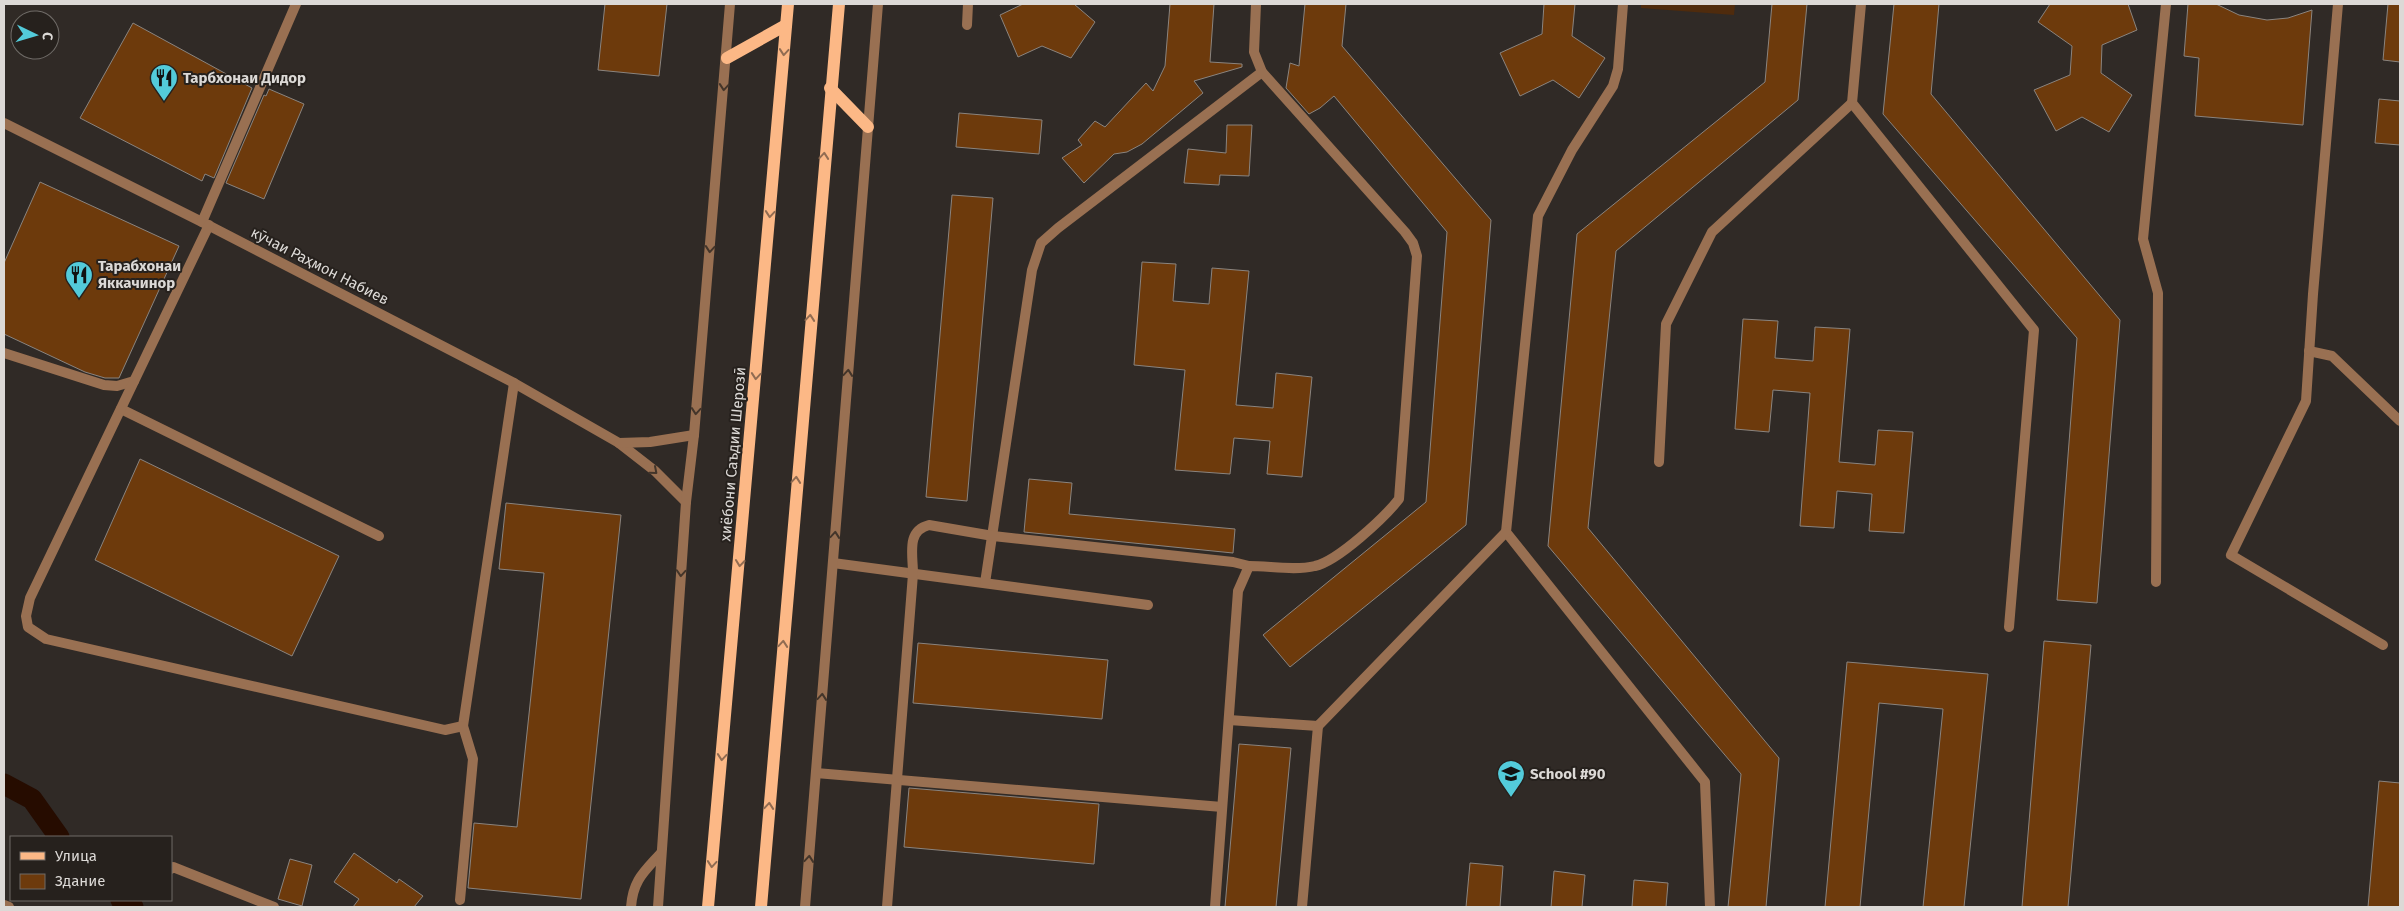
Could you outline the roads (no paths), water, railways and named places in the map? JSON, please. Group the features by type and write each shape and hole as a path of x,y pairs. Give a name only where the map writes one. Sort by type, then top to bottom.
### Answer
{"main road":[{"name":"хиёбони Саъдии Шерозӣ","path":"708,907 788,4"},
{"path":"761,907 838,4"},
{"path":"727,58 786,26"},
{"path":"830,88 868,127"}],"street":[{"path":"296,4 206,223 134,381 30,598 26,616 28,627 46,638 445,730 464,726"},
{"path":"658,907 686,502 694,435 727,58 730,4"},
{"path":"805,907 878,4"},
{"path":"967,25 968,4"},
{"path":"887,907 913,574 913,535 919,528 929,525 993,536 1233,562 1249,566 1314,567 1327,563 1388,513 1399,498 1417,256 1413,243 1405,232 1262,72 1254,52 1256,4"},
{"path":"1302,907 1318,726 1506,532 1538,216 1572,150 1613,86 1618,69 1623,4"},
{"path":"1659,462 1666,324 1712,232 1852,103 1861,4"},
{"path":"2156,582 2158,293 2143,239 2166,4"},
{"path":"2338,4 2306,401 2231,555 2383,645"},
{"path":"985,583 1032,270 1041,243 1262,72"},
{"path":"1852,103 2034,330 2009,627"},
{"name":"кӯчаи Раҳмон Набиев","path":"4,123 206,223 514,383 619,443 655,471 686,502"},
{"path":"2309,351 2332,356 2400,421"},
{"path":"4,352 104,385 117,386 134,381"},
{"path":"460,900 473,759 464,726 514,383"},
{"path":"120,409 379,536"},
{"path":"619,443 650,442 694,435"},
{"path":"1506,532 1706,782 1710,907"},
{"path":"833,563 1148,605"},
{"path":"1215,907 1238,591 1249,566"},
{"path":"1230,720 1318,726"},
{"path":"816,773 1222,807"},
{"path":"631,907 632,891 639,877 661,852"},
{"path":"172,868 274,907"},
{"path":"4,905 9,907"}],"waterway":[{"path":"4,784 32,799 58,836"},
{"path":"123,901 133,907"}],"place":[{"name":"Тарбхонаи Дидор","path":"164,102"},
{"name":"Тарабхонаи Яккачинор","path":"79,299"},
{"name":"School #90","path":"1511,798"}]}
